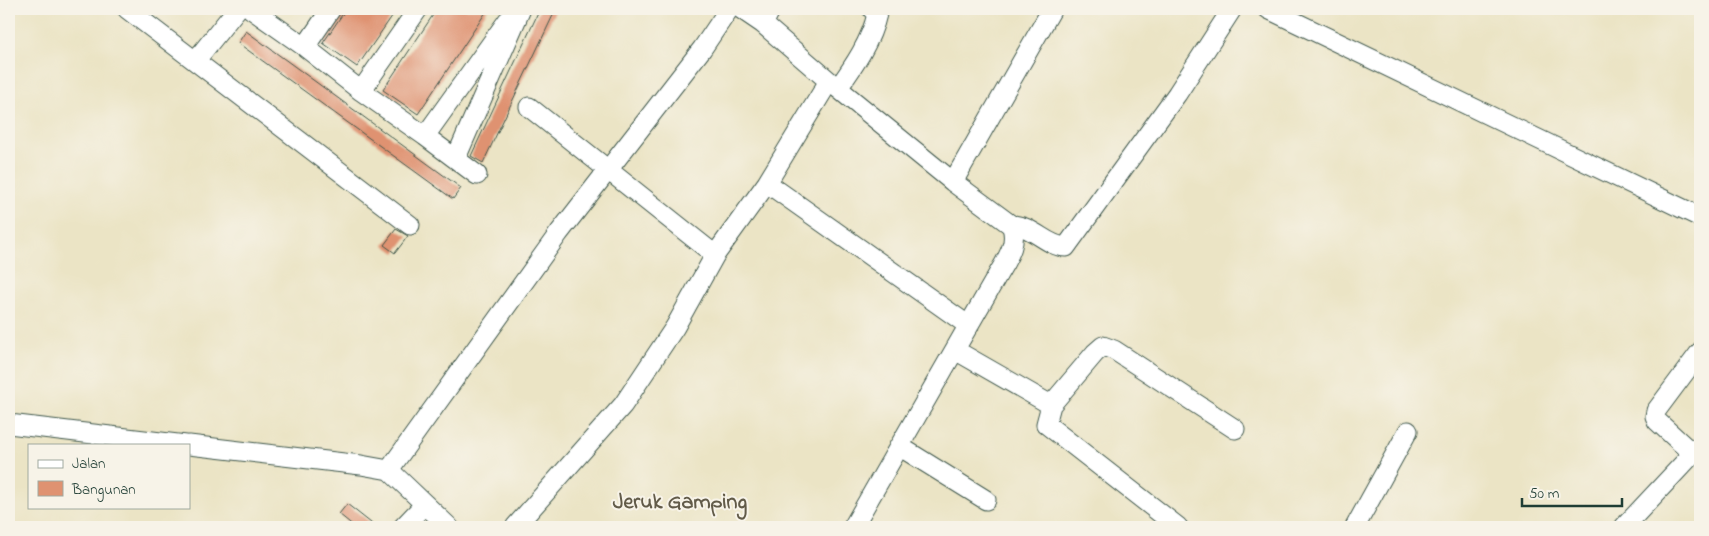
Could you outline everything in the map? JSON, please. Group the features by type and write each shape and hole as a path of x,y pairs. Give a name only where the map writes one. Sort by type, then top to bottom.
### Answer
{"street":[{"path":"127,9 410,225"},
{"path":"196,60 237,9"},
{"path":"251,9 477,175"},
{"path":"305,47 331,9"},
{"path":"361,91 418,9"},
{"path":"426,136 516,9"},
{"path":"456,158 521,9"},
{"path":"376,467 702,49 729,9"},
{"path":"741,9 767,17 834,84 953,182 1011,225 1015,234 1010,252 853,527"},
{"path":"515,527 623,405 675,327 715,255 767,183 834,84 856,62 875,22 877,14 872,9"},
{"path":"953,182 1052,9"},
{"path":"1011,225 1026,226 1057,245 1066,247 1177,94 1232,9"},
{"path":"1268,9 1700,217"},
{"path":"529,107 715,255"},
{"path":"767,183 968,326"},
{"path":"1178,527 1046,424 1051,405 1103,346 1114,350 1236,429"},
{"path":"955,350 1051,405"},
{"path":"1624,527 1696,450 1657,421 1655,416 1656,411 1700,352"},
{"path":"9,424 179,444"},
{"path":"1355,527 1408,431"},
{"path":"190,445 376,467 416,513 449,527"},
{"path":"899,446 986,500"}],"building":[{"path":"346,9 397,9 357,67 323,43"},
{"path":"437,9 488,9 418,114 383,90"},
{"path":"540,9 556,9 483,163 471,156"},
{"path":"246,31 461,188 453,199 238,43"},
{"path":"396,229 408,236 395,253 384,245"},
{"path":"347,504 376,527 355,527 339,514"}],"district":[{"name":"Jeruk Gamping","path":"680,503"}]}
